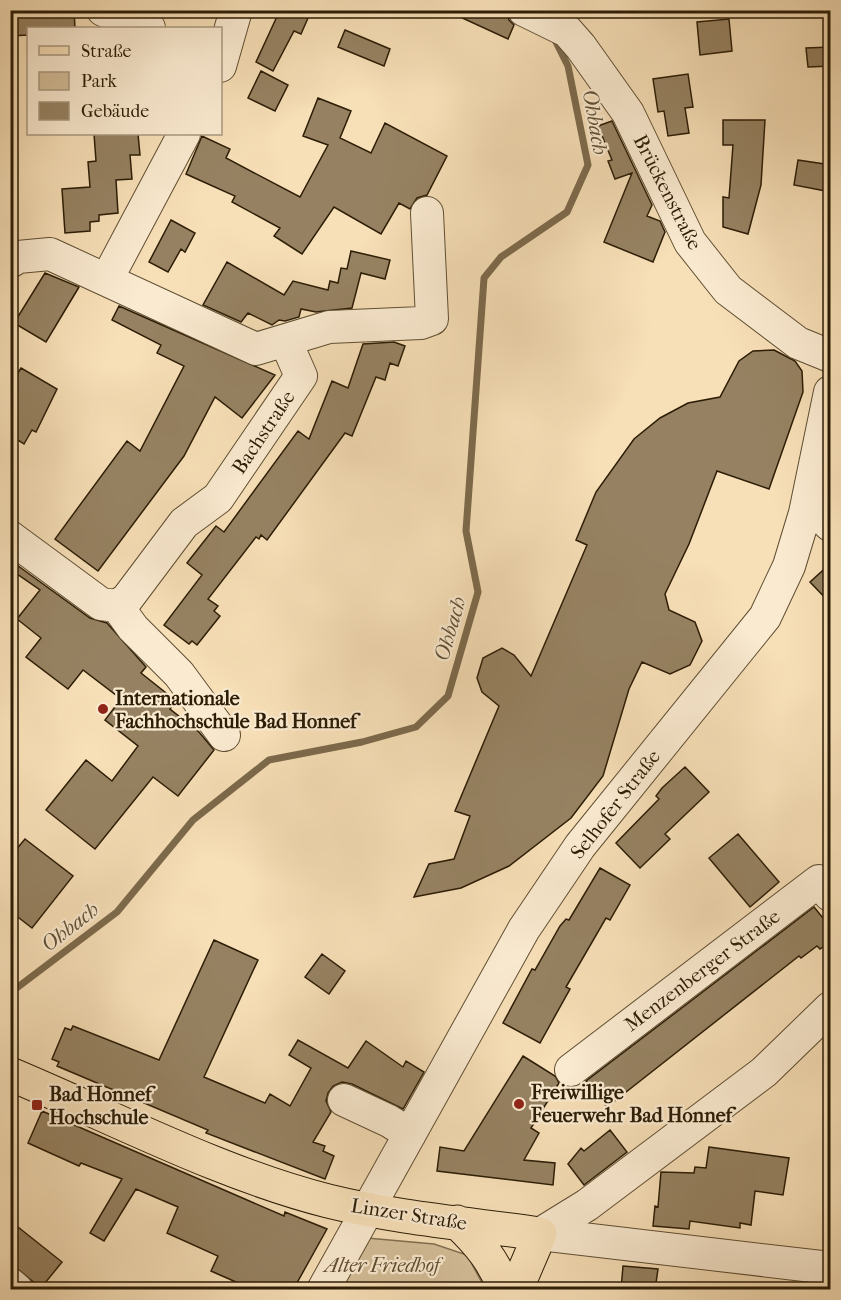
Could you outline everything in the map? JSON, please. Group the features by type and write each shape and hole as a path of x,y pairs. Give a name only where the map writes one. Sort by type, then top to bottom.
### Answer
{"main road":[{"name":"Linzer Straße","path":"10,1074 256,1178 327,1201 368,1210 540,1234"},
{"path":"457,1222 480,1243 496,1267 505,1290"},
{"path":"516,1290 540,1234"}],"street":[{"path":"103,10 146,27"},
{"path":"222,60 236,10"},
{"name":"Brückenstraße","path":"547,22 628,113 690,242 728,290 798,343 831,356"},
{"path":"107,279 183,135"},
{"path":"10,262 18,257 50,254 256,349 286,342 329,327 421,323 432,319 427,213"},
{"name":"Bachstraße","path":"117,606 127,599 184,523 218,498 301,376 286,342"},
{"name":"Selhofer Straße","path":"323,1290 524,929 574,855 765,617 789,566 818,519 831,392"},
{"path":"10,537 101,604 117,606 133,628 179,674 224,735"},
{"name":"Menzenberger Straße","path":"571,1070 819,881 831,895"},
{"path":"540,1234 615,1186 764,1072 831,1008"},
{"path":"344,1100 389,1121 410,1134"},
{"name":"Linzer Straße","path":"540,1234 831,1268"},
{"path":"10,1284 17,1290"}],"green space":[{"name":"Alter Friedhof","path":"367,1238 434,1244 467,1255 486,1290 339,1290"}],"building":[{"path":"10,10 74,10 75,27 27,27 27,35 10,36"},
{"path":"280,10 290,10 308,18 301,34 294,31 273,71 256,62"},
{"path":"445,10 506,10 509,20 514,25 508,39"},
{"path":"729,19 732,51 700,55 697,22"},
{"path":"345,30 390,49 384,66 338,47"},
{"path":"831,47 831,66 808,67 806,48"},
{"path":"261,71 288,85 275,111 248,98"},
{"path":"688,74 693,107 685,108 689,133 668,136 664,111 658,112 653,79"},
{"path":"318,98 351,111 340,138 371,153 385,123 447,156 427,195 417,198 410,209 399,203 381,234 334,207 302,254 274,236 280,228 232,202 235,196 186,174 202,136 230,149 226,158 300,197 328,145 303,136"},
{"path":"723,120 765,120 761,185 748,234 723,227 723,197 729,198 733,145 723,145"},
{"path":"612,121 652,205 647,216 660,221 665,232 653,262 604,242 632,173 615,179 608,161 612,160 598,126"},
{"path":"94,135 138,135 140,155 130,155 132,179 116,180 118,213 99,215 99,221 90,222 90,231 65,233 62,189 90,187 88,162 96,161"},
{"path":"798,160 831,165 831,192 794,185"},
{"path":"171,220 195,233 185,252 181,249 168,272 149,262"},
{"path":"351,251 390,260 385,279 361,273 352,308 316,312 301,309 299,317 285,321 279,320 272,325 248,313 241,322 203,305 227,262 284,295 293,281 328,290 330,281 338,283 341,268 347,269"},
{"path":"45,273 79,287 46,342 14,323"},
{"path":"119,306 275,375 242,418 215,397 184,456 98,571 55,539 127,441 140,451 184,366 157,353 161,345 112,320"},
{"path":"394,342 405,346 398,366 390,363 385,380 376,377 352,436 345,433 267,540 261,535 259,539 256,537 208,599 218,606 214,611 220,616 197,645 192,641 189,644 164,625 202,575 187,563 216,526 224,532 298,431 309,439 332,381 348,388 363,344"},
{"path":"774,350 795,361 802,371 803,392 769,489 717,471 689,544 665,594 669,610 695,622 702,641 690,665 670,674 642,662 629,689 603,776 571,818 509,866 461,888 414,897 429,864 454,859 470,816 455,811 499,706 482,692 477,678 483,658 502,648 514,655 531,676 587,545 576,540 596,492 634,439 660,418 688,403 720,397 739,361 753,351"},
{"path":"21,368 57,389 36,432 32,430 24,444 10,435 10,386"},
{"path":"10,560 90,618 107,623 146,667 141,673 176,701 170,709 199,732 214,750 178,796 153,777 95,849 46,810 86,760 112,781 138,746 105,720 121,699 83,670 68,689 26,657 41,638 17,619 40,590 10,569"},
{"path":"831,563 831,604 810,582"},
{"path":"685,767 709,792 665,834 670,839 640,868 616,843 659,799 656,796 662,788"},
{"path":"738,834 779,882 750,907 709,858"},
{"path":"25,839 73,876 32,928 10,911 10,857"},
{"path":"600,868 630,885 610,920 606,918 566,987 570,989 540,1043 503,1023 532,969 535,970 560,926 566,919 569,920"},
{"path":"814,907 831,928 831,941 820,949 817,946 801,958 799,956 607,1107 586,1081"},
{"path":"214,940 258,960 204,1077 265,1103 270,1094 290,1106 311,1068 289,1055 298,1040 348,1068 366,1041 403,1067 406,1061 424,1072 403,1109 352,1084 342,1082 333,1086 326,1101 331,1112 313,1142 325,1146 323,1151 334,1156 325,1179 206,1133 208,1130 57,1066 59,1062 52,1059 65,1028 71,1030 73,1026 159,1060"},
{"path":"322,954 345,971 329,994 305,977"},
{"name":"Freiwillige Feuerwehr Bad Honnef","path":"523,1056 555,1076 559,1083 531,1128 539,1133 524,1160 555,1163 553,1185 437,1171 440,1147 464,1151"},
{"path":"42,1111 284,1216 285,1212 327,1229 293,1290 254,1290 211,1271 218,1256 167,1233 178,1207 136,1189 104,1241 90,1233 122,1179 81,1163 79,1166 28,1143"},
{"path":"610,1130 627,1152 584,1185 568,1164 581,1148 584,1151"},
{"path":"709,1147 789,1158 783,1195 755,1191 751,1225 740,1223 740,1228 690,1221 689,1229 653,1226 655,1206 658,1207 661,1172 694,1173 695,1167 706,1168"},
{"path":"18,1227 62,1262 41,1288 10,1263 10,1236"},
{"path":"623,1266 658,1269 655,1290 621,1290"}],"waterway":[{"name":"Ohbach","path":"10,993 117,912 193,820 269,760 362,742 416,727 448,696 478,592 466,531 484,278 501,257 567,212 588,165 568,66 553,36"}],"place":[{"name":"Internationale Fachhochschule Bad Honnef","path":"103,709"},
{"name":"Freiwillige Feuerwehr Bad Honnef","path":"519,1104"},
{"name":"Bad Honnef Hochschule","path":"37,1105"}]}
